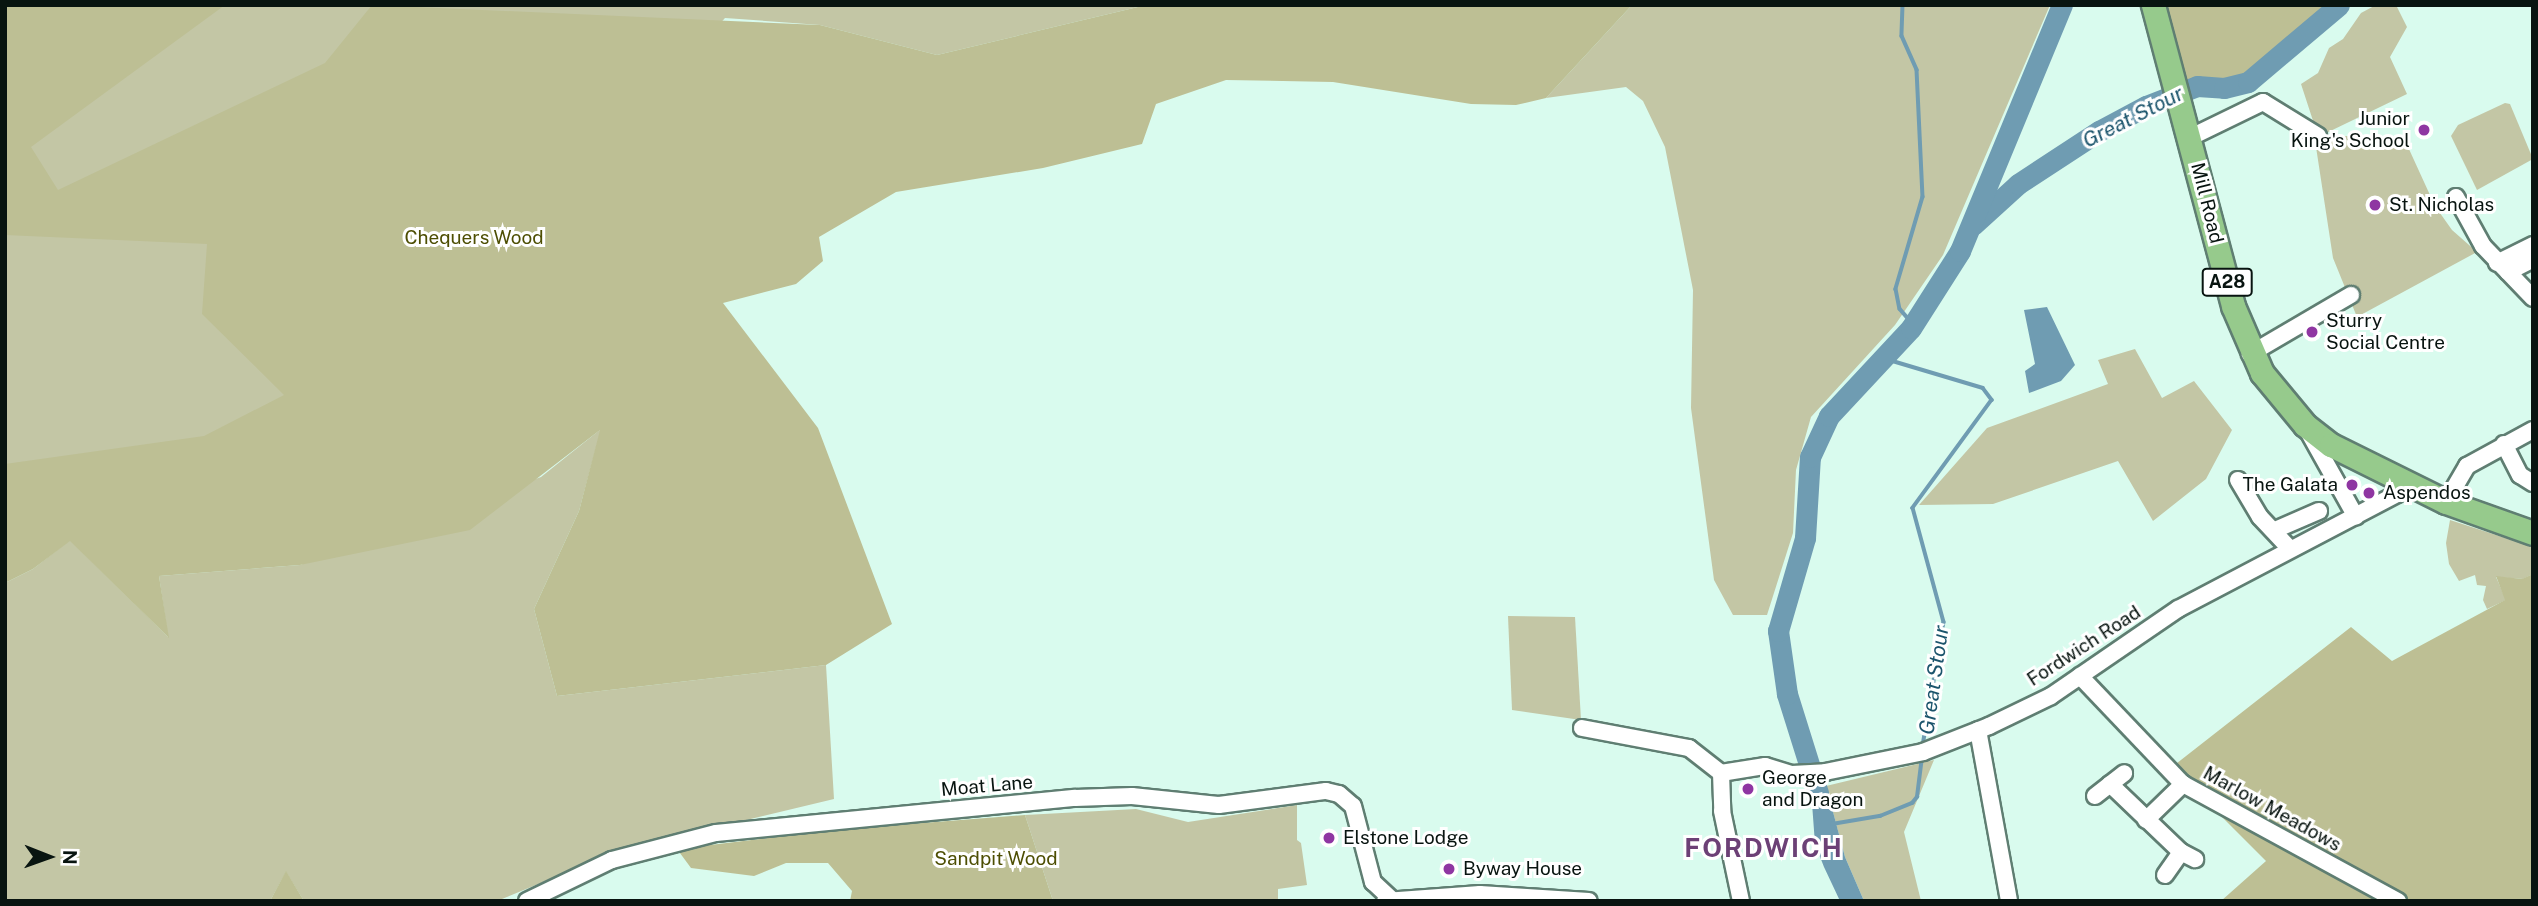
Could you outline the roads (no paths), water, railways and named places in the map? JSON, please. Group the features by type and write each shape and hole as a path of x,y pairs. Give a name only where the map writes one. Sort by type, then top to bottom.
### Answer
{"highway":[{"name":"Mill Road","path":"2153,5 2189,130 2233,306 2250,354 2305,425"},
{"name":"A28","path":"2305,425 2331,445 2402,482 2446,502 2533,533"}],"street":[{"path":"2189,130 2263,102 2318,136"},
{"path":"2456,197 2502,268 2533,298"},
{"path":"2502,268 2533,245"},
{"path":"2502,268 2533,259"},
{"path":"2250,354 2351,295"},
{"path":"2305,425 2356,517"},
{"path":"2446,502 2467,466 2533,430"},
{"path":"2504,444 2520,475 2533,483"},
{"path":"2238,480 2260,517 2290,549"},
{"name":"Fordwich Road","path":"1721,773 1765,766 1806,775 1825,772 1923,752 1978,730 2052,696 2178,609 2397,494 2402,482"},
{"path":"2275,530 2319,511"},
{"name":"Marlow Meadows","path":"2080,676 2183,784 2398,901"},
{"path":"1581,728 1689,748 1721,773 1721,811 1741,901"},
{"path":"1978,730 2009,901"},
{"path":"2095,796 2124,773"},
{"path":"2110,784 2188,856 2165,875"},
{"path":"2146,820 2183,784"},
{"name":"Moat Lane","path":"527,901 612,860 716,833 1075,798 1132,796 1219,805 1326,791 1339,794 1353,806 1373,882 1388,900"},
{"path":"1983,840 1999,837"},
{"path":"1388,900 1480,894 1589,901"}],"water":[{"path":"2047,307 2075,365 2061,381 2029,393 2025,371 2035,364 2024,310"},
{"path":"1810,776 1824,778 1845,857 1864,901 1840,901 1824,867 1815,844"}],"waterway":[{"path":"1903,5 1902,36 1917,70 1923,197 1896,289 1900,309 1913,324"},
{"name":"Great Stour","path":"1818,793 1787,694 1778,631 1805,538 1810,457 1829,416 1911,328 1960,251 2062,5"},
{"name":"Great Stour","path":"1973,225 2018,184 2099,131 2146,106 2197,86 2224,88 2248,82 2339,5"},
{"name":"Great Stour","path":"1886,359 1983,388 1992,400 1913,508 1944,622 1923,746"},
{"name":"Great Stour","path":"1832,824 1880,816 1912,803 1917,797 1922,757"}],"place":[{"name":"Junior King's School","path":"2424,130"},
{"name":"St. Nicholas","path":"2375,205"},
{"name":"Sturry Social Centre","path":"2312,332"},
{"name":"The Galata","path":"2352,485"},
{"name":"Aspendos","path":"2369,493"},
{"name":"George and Dragon","path":"1748,789"},
{"name":"Elstone Lodge","path":"1329,838"},
{"name":"Byway House","path":"1449,869"}],"district":[{"name":"FORDWICH","path":"1764,848"}],"park label":[{"name":"Chequers Wood","path":"474,238"},
{"name":"Sandpit Wood","path":"996,859"}]}
